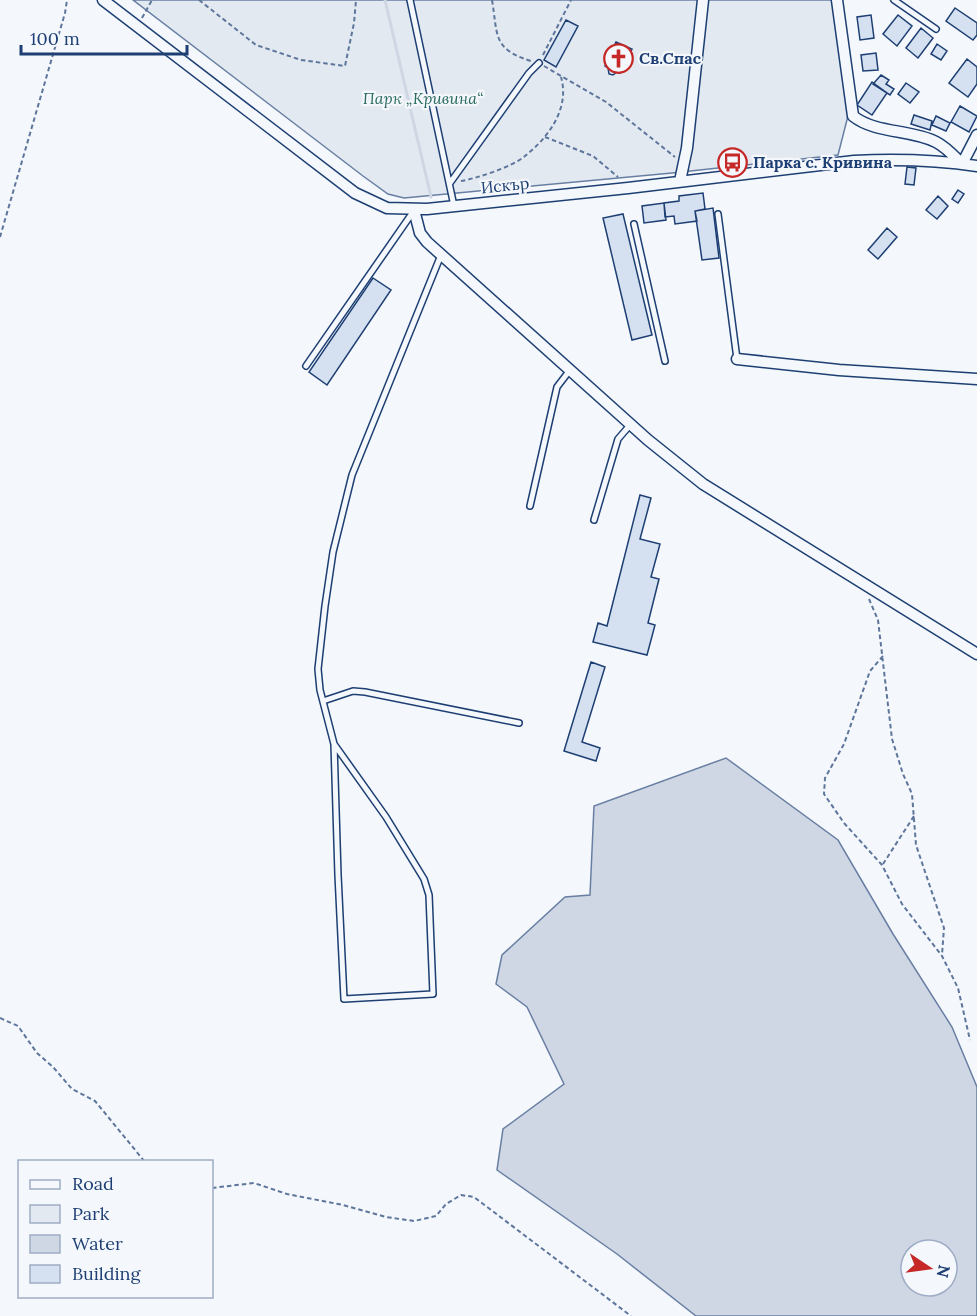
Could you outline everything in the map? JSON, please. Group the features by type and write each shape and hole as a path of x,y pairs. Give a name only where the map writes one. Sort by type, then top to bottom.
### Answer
{"street":[{"name":"Искър","path":"103,0 355,193 387,208 414,210 454,206 854,161 890,159 977,166"},
{"path":"680,181 685,164 703,0"},
{"path":"837,0 850,108 853,116 859,121 934,141 962,164 977,135"},
{"path":"414,210 420,233 441,255 631,424 703,484 977,654"},
{"path":"737,359 839,370 977,379"}],"lane":[{"path":"410,0 454,206"},
{"path":"894,0 936,29"},
{"path":"450,183 529,73 539,63"},
{"path":"306,366 414,210"},
{"path":"718,214 737,359"},
{"path":"634,224 665,361"},
{"path":"334,744 392,826 424,879 429,895 433,994 344,999 334,744 318,669 331,563 340,517 352,475 441,255"},
{"path":"530,506 557,387 570,370"},
{"path":"594,520 618,439 631,424"},
{"path":"323,701 353,691 365,692 519,723"}],"path":[{"path":"0,237 67,0"},
{"path":"137,27 152,0"},
{"path":"199,0 256,45 302,60 345,66 354,23 356,0"},
{"path":"492,0 498,41 512,56 539,63 606,102 685,164"},
{"path":"539,63 571,0"},
{"path":"450,183 484,176 524,157 553,127 561,107 563,84 561,77"},
{"path":"544,137 593,156 628,188"},
{"path":"862,583 878,620 892,739 912,794 916,845 944,928 942,956"},
{"path":"883,656 870,671 844,744 825,778 824,794 844,823 882,865 902,904 942,956 958,988 970,1040"},
{"path":"882,865 914,816"},
{"path":"0,1018 18,1026 37,1053 72,1089 95,1101 144,1160"},
{"path":"213,1188 254,1183 287,1194 343,1205 386,1217 414,1221 436,1216 446,1204 461,1195 474,1197 631,1316"}],"green space":[{"name":"Парк „Кривина“","path":"133,0 837,0 850,108 838,155 404,198 388,194 363,176"}],"water":[{"path":"726,758 838,840 893,934 952,1027 977,1087 977,1316 696,1316 617,1254 497,1170 503,1129 564,1084 527,1007 496,984 502,955 565,897 590,895 594,806"}],"building":[{"path":"955,8 977,23 977,35 973,40 946,21"},
{"path":"871,15 874,38 860,40 857,17"},
{"path":"898,15 912,26 897,46 883,34"},
{"path":"566,20 578,26 556,67 544,60"},
{"path":"921,28 933,38 918,58 906,48"},
{"name":"Св.Спас","path":"616,42 632,49 620,73 613,75 609,74 605,66"},
{"path":"937,44 947,51 941,60 931,54"},
{"path":"876,53 878,70 863,71 861,55"},
{"path":"967,59 977,67 977,84 968,97 949,83"},
{"path":"881,75 889,80 886,84 894,89 890,95 873,84"},
{"path":"872,82 887,93 872,115 857,105"},
{"path":"906,83 919,92 910,103 898,94"},
{"path":"960,106 977,116 969,132 951,122"},
{"path":"914,115 932,121 930,130 911,124"},
{"path":"936,116 950,123 946,131 932,125"},
{"path":"907,167 916,168 914,185 905,184"},
{"path":"958,190 964,194 958,203 952,199"},
{"path":"703,193 705,209 695,211 697,221 675,224 674,216 665,217 664,203 679,201 679,196"},
{"path":"938,196 948,206 937,219 926,210"},
{"path":"664,203 666,220 644,223 642,206"},
{"path":"713,208 719,258 702,260 695,211"},
{"path":"623,214 652,335 632,340 603,218"},
{"path":"887,228 897,237 878,259 868,250"},
{"path":"373,278 391,290 327,385 309,372"},
{"path":"640,495 651,498 640,539 660,544 651,577 659,579 648,623 655,625 647,655 593,642 598,623 607,626"},
{"path":"591,662 605,667 582,742 600,748 596,761 564,751"}],"waterway":[{"path":"385,0 431,197"}],"place":[{"name":"Св.Спас","path":"618,58"},
{"name":"Парка с. Кривина","path":"732,162"}]}
